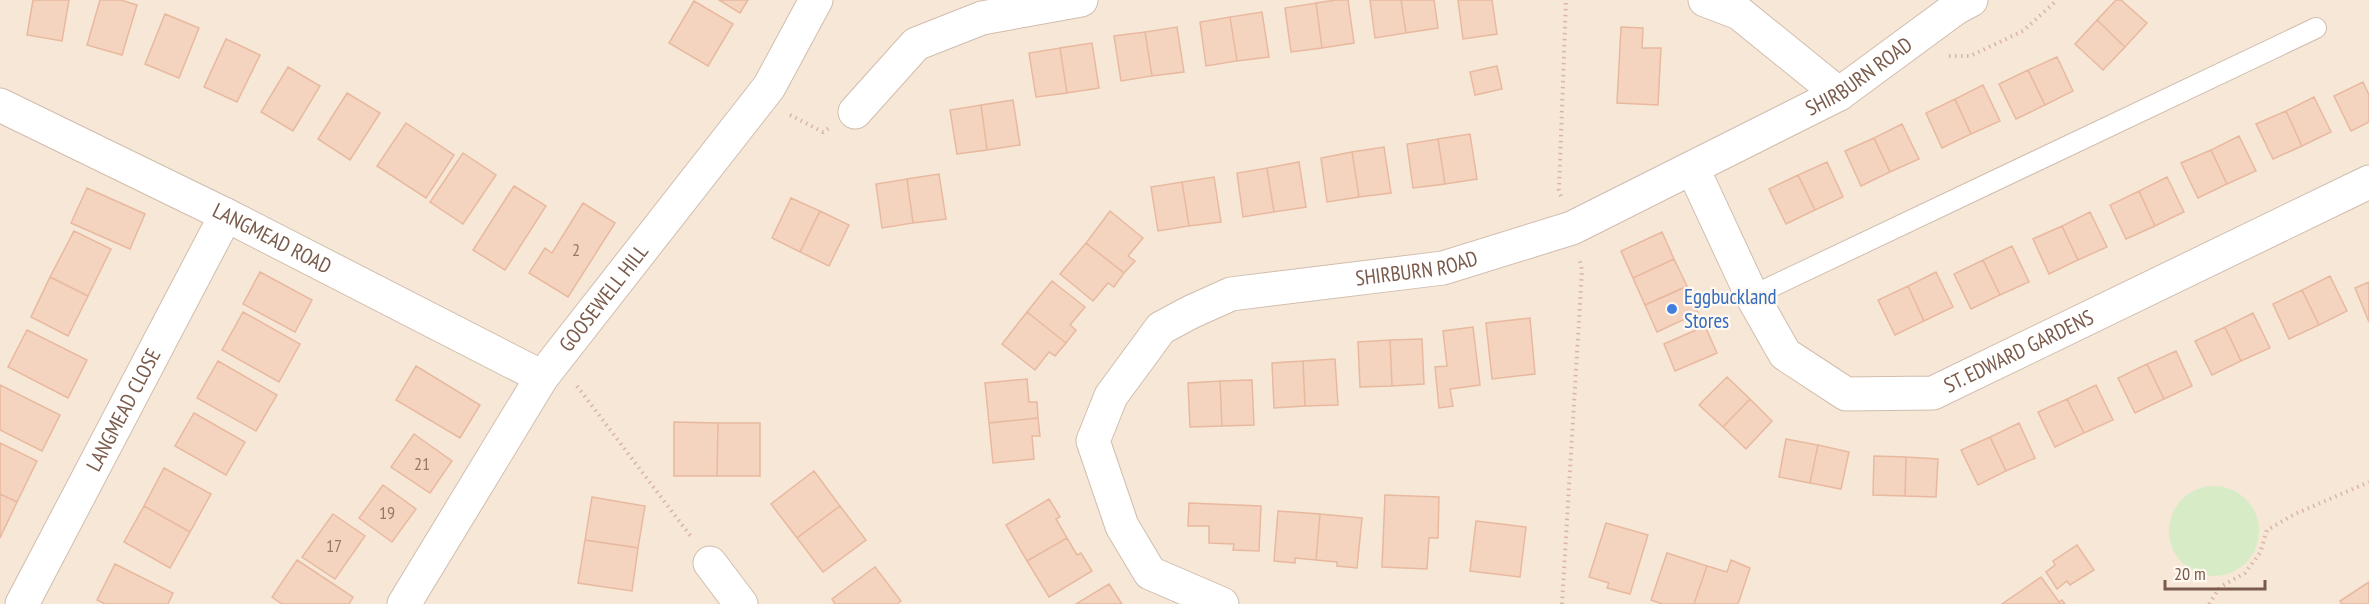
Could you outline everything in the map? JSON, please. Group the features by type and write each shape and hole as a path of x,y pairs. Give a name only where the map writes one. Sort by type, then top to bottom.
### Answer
{"street":[{"name":"GOOSEWELL HILL","path":"404,604 549,368 760,100 816,0"},
{"path":"855,112 916,44 982,18 1081,0"},
{"path":"1705,0 1739,13 1839,94"},
{"name":"SHIRBURN ROAD","path":"1222,604 1150,573 1122,526 1093,441 1111,396 1161,328 1231,294 1443,268 1572,228 1839,94 1956,8 1971,0"},
{"name":"LANGMEAD ROAD","path":"0,105 549,368"},
{"name":"ST. EDWARD GARDENS","path":"1693,169 1752,296 1785,354 1846,394 1933,393 2369,182"},
{"name":"LANGMEAD CLOSE","path":"22,604 226,215"},
{"path":"710,563 741,604"}],"lane":[{"path":"1752,296 2316,28"}],"path":[{"path":"1562,604 1582,270 1572,228 1559,190 1566,0"},
{"path":"1918,36 1938,56 1970,56 2023,31 2057,0"},
{"path":"760,100 823,132 855,112"},
{"path":"549,368 710,563"},
{"path":"2209,604 2220,587 2245,573 2260,554 2267,530 2295,514 2369,482"}],"shaded area":[{"path":"0,0 2369,0 2369,604 0,604"}],"green space":[{"path":"2214,486 2231,490 2246,499 2255,514 2259,531 2255,548 2246,563 2231,572 2214,576 2197,572 2182,563 2173,548 2169,531 2173,514 2182,499 2197,490"}],"building":[{"path":"33,0 69,0 62,41 27,35"},
{"path":"100,0 121,0 137,5 122,55 87,45"},
{"path":"719,0 748,0 740,13"},
{"path":"1348,0 1354,43 1322,48 1316,3"},
{"path":"1370,0 1401,0 1406,33 1375,38"},
{"path":"1401,0 1434,0 1438,28 1406,33"},
{"path":"1458,0 1492,0 1497,34 1463,39"},
{"path":"2116,0 2121,0 2147,23 2125,47 2097,20"},
{"path":"694,1 733,24 708,66 669,43"},
{"path":"1316,3 1322,48 1291,52 1285,8"},
{"path":"1262,12 1269,57 1237,61 1230,17"},
{"path":"165,14 199,28 179,78 145,64"},
{"path":"1230,17 1237,61 1206,66 1200,22"},
{"path":"2097,20 2125,47 2103,70 2075,44"},
{"path":"1177,27 1184,72 1152,76 1145,32"},
{"path":"1621,27 1643,28 1642,48 1661,48 1658,105 1617,103"},
{"path":"1145,32 1152,76 1121,81 1114,36"},
{"path":"226,39 260,55 237,102 204,87"},
{"path":"1092,43 1099,88 1067,93 1060,48"},
{"path":"1060,48 1067,93 1036,97 1029,53"},
{"path":"2057,57 2073,91 2045,105 2028,70"},
{"path":"1497,66 1502,89 1475,95 1470,72"},
{"path":"288,67 320,86 293,131 261,112"},
{"path":"2028,70 2045,105 2016,119 1999,84"},
{"path":"2363,82 2369,95 2369,122 2351,131 2334,96"},
{"path":"1983,85 2000,121 1971,134 1955,99"},
{"path":"347,93 380,113 350,160 318,139"},
{"path":"2314,97 2331,132 2302,146 2286,111"},
{"path":"1955,99 1971,134 1942,148 1926,113"},
{"path":"1013,100 1020,145 987,150 981,105"},
{"path":"981,105 987,150 957,154 950,110"},
{"path":"2286,111 2302,146 2273,159 2256,124"},
{"path":"406,123 454,155 426,198 377,166"},
{"path":"1902,124 1919,159 1890,172 1874,138"},
{"path":"1470,134 1477,179 1445,184 1438,139"},
{"path":"2239,136 2256,171 2227,184 2211,150"},
{"path":"1874,138 1890,172 1861,186 1845,151"},
{"path":"1438,139 1445,184 1413,188 1407,144"},
{"path":"1384,147 1391,193 1359,197 1352,152"},
{"path":"2211,150 2227,184 2198,198 2181,163"},
{"path":"1352,152 1359,197 1327,202 1321,158"},
{"path":"463,153 496,175 463,224 430,202"},
{"path":"1299,162 1306,207 1274,212 1267,168"},
{"path":"1827,162 1843,197 1815,210 1798,175"},
{"path":"1267,168 1274,212 1243,217 1237,173"},
{"path":"939,174 946,219 913,223 907,179"},
{"path":"1798,175 1815,210 1786,224 1769,189"},
{"path":"1214,177 1221,222 1189,226 1182,182"},
{"path":"2167,177 2184,212 2155,226 2139,191"},
{"path":"907,179 913,223 882,228 876,184"},
{"path":"1182,182 1189,226 1158,231 1151,187"},
{"path":"514,186 546,206 505,270 473,250"},
{"path":"87,188 145,214 130,249 71,223"},
{"path":"2139,191 2155,226 2126,239 2110,205"},
{"path":"791,198 820,211 800,252 772,238"},
{"path":"583,203 615,223 568,297 529,273 545,248 552,253"},
{"path":"820,211 849,225 829,266 800,252"},
{"path":"1110,211 1143,238 1128,256 1135,261 1124,273 1086,243"},
{"path":"2090,212 2107,247 2078,260 2062,226"},
{"path":"2062,226 2078,260 2049,274 2033,239"},
{"path":"74,231 111,249 88,296 50,277"},
{"path":"1662,232 1674,259 1633,278 1621,251"},
{"path":"1086,243 1124,273 1114,287 1108,283 1093,301 1060,274"},
{"path":"2012,246 2029,282 2000,295 1983,260"},
{"path":"1674,259 1687,286 1645,305 1633,278"},
{"path":"1983,260 2000,295 1971,309 1954,274"},
{"path":"260,272 312,300 295,332 243,304"},
{"path":"1936,272 1953,307 1924,321 1908,286"},
{"path":"2330,276 2347,311 2319,325 2302,290"},
{"path":"50,277 88,296 68,336 31,317"},
{"path":"1052,281 1085,307 1070,325 1076,330 1066,343 1027,312"},
{"path":"2369,282 2369,322 2355,288"},
{"path":"1908,286 1924,321 1895,335 1878,300"},
{"name":"Eggbuckland Stores","path":"1686,287 1698,313 1657,332 1645,305"},
{"path":"2302,290 2319,325 2289,339 2273,304"},
{"path":"243,312 300,344 279,382 222,350"},
{"path":"1027,312 1066,343 1055,356 1049,352 1035,370 1002,344"},
{"path":"2253,313 2270,348 2241,361 2225,327"},
{"path":"1530,318 1535,374 1492,379 1486,323"},
{"path":"1705,326 1717,353 1675,371 1664,344"},
{"path":"1473,327 1480,385 1450,389 1453,406 1439,408 1435,367 1447,366 1443,331"},
{"path":"2225,327 2241,361 2212,375 2195,341"},
{"path":"27,330 87,360 68,398 8,367"},
{"path":"1422,339 1424,384 1392,386 1390,340"},
{"path":"1390,340 1392,386 1360,387 1358,342"},
{"path":"2176,351 2192,386 2164,399 2147,364"},
{"path":"1335,359 1338,405 1305,406 1303,361"},
{"path":"218,361 277,395 256,431 197,398"},
{"path":"1303,361 1305,406 1274,408 1272,363"},
{"path":"2147,364 2164,399 2135,413 2118,378"},
{"path":"416,366 480,405 460,438 396,400"},
{"path":"1727,377 1750,399 1723,427 1699,405"},
{"path":"1027,379 1029,402 1037,402 1038,418 989,423 985,383"},
{"path":"1252,380 1254,425 1222,426 1220,381"},
{"path":"1220,381 1222,426 1190,427 1188,383"},
{"path":"0,385 60,415 42,451 0,430"},
{"path":"2096,385 2113,420 2084,433 2067,399"},
{"path":"1750,399 1772,421 1746,449 1723,427"},
{"path":"2067,399 2084,433 2055,447 2038,412"},
{"path":"194,413 245,442 226,475 175,446"},
{"path":"1038,418 1040,436 1032,436 1034,459 993,463 989,423"},
{"path":"674,422 718,423 717,476 674,476"},
{"path":"718,423 760,423 760,476 717,476"},
{"path":"2019,423 2035,458 2006,471 1990,437"},
{"path":"414,434 452,461 430,493 391,467"},
{"path":"1990,437 2006,471 1978,485 1961,450"},
{"path":"1786,439 1818,445 1810,483 1779,477"},
{"path":"0,443 37,461 17,502 0,494"},
{"path":"1818,445 1849,452 1841,489 1810,483"},
{"path":"1874,456 1906,457 1905,496 1873,495"},
{"path":"1906,457 1938,459 1936,497 1905,496"},
{"path":"164,468 211,494 190,532 144,506"},
{"path":"814,471 840,506 797,538 771,504"},
{"path":"383,485 416,509 392,542 359,518"},
{"path":"0,494 17,502 0,538"},
{"path":"1385,495 1439,497 1438,538 1429,538 1427,569 1382,567"},
{"path":"592,497 645,506 638,548 585,540"},
{"path":"1049,499 1060,517 1056,519 1067,538 1027,561 1006,525"},
{"path":"1189,503 1261,506 1259,551 1233,550 1234,544 1209,543 1209,526 1188,526"},
{"path":"144,506 190,532 170,568 124,542"},
{"path":"840,506 866,540 823,572 797,538"},
{"path":"1278,511 1320,514 1316,560 1295,558 1295,563 1274,561"},
{"path":"333,514 365,536 335,579 302,557"},
{"path":"1320,514 1362,518 1357,568 1337,566 1337,562 1316,560"},
{"path":"1476,521 1526,527 1520,577 1470,571"},
{"path":"1606,523 1648,535 1630,594 1607,588 1609,583 1589,577"},
{"path":"1067,538 1077,555 1081,553 1092,571 1049,597 1027,561"},
{"path":"585,540 638,548 632,591 578,583"},
{"path":"2077,545 2094,570 2070,585 2067,581 2057,589 2046,572 2055,565 2053,561"},
{"path":"1667,553 1707,566 1694,604 1662,604 1651,600"},
{"path":"297,560 353,597 349,604 282,604 272,597"},
{"path":"1731,560 1750,568 1738,604 1694,604 1707,566 1727,572"},
{"path":"115,564 173,593 168,604 105,604 97,600"},
{"path":"875,567 901,601 897,604 835,604 832,599"},
{"path":"2041,577 2059,602 2062,600 2065,604 2002,604"},
{"path":"2369,582 2369,604 2342,604 2340,601"},
{"path":"1109,584 1122,604 1076,604"}],"place":[{"name":"Eggbuckland Stores","path":"1672,309"}]}
